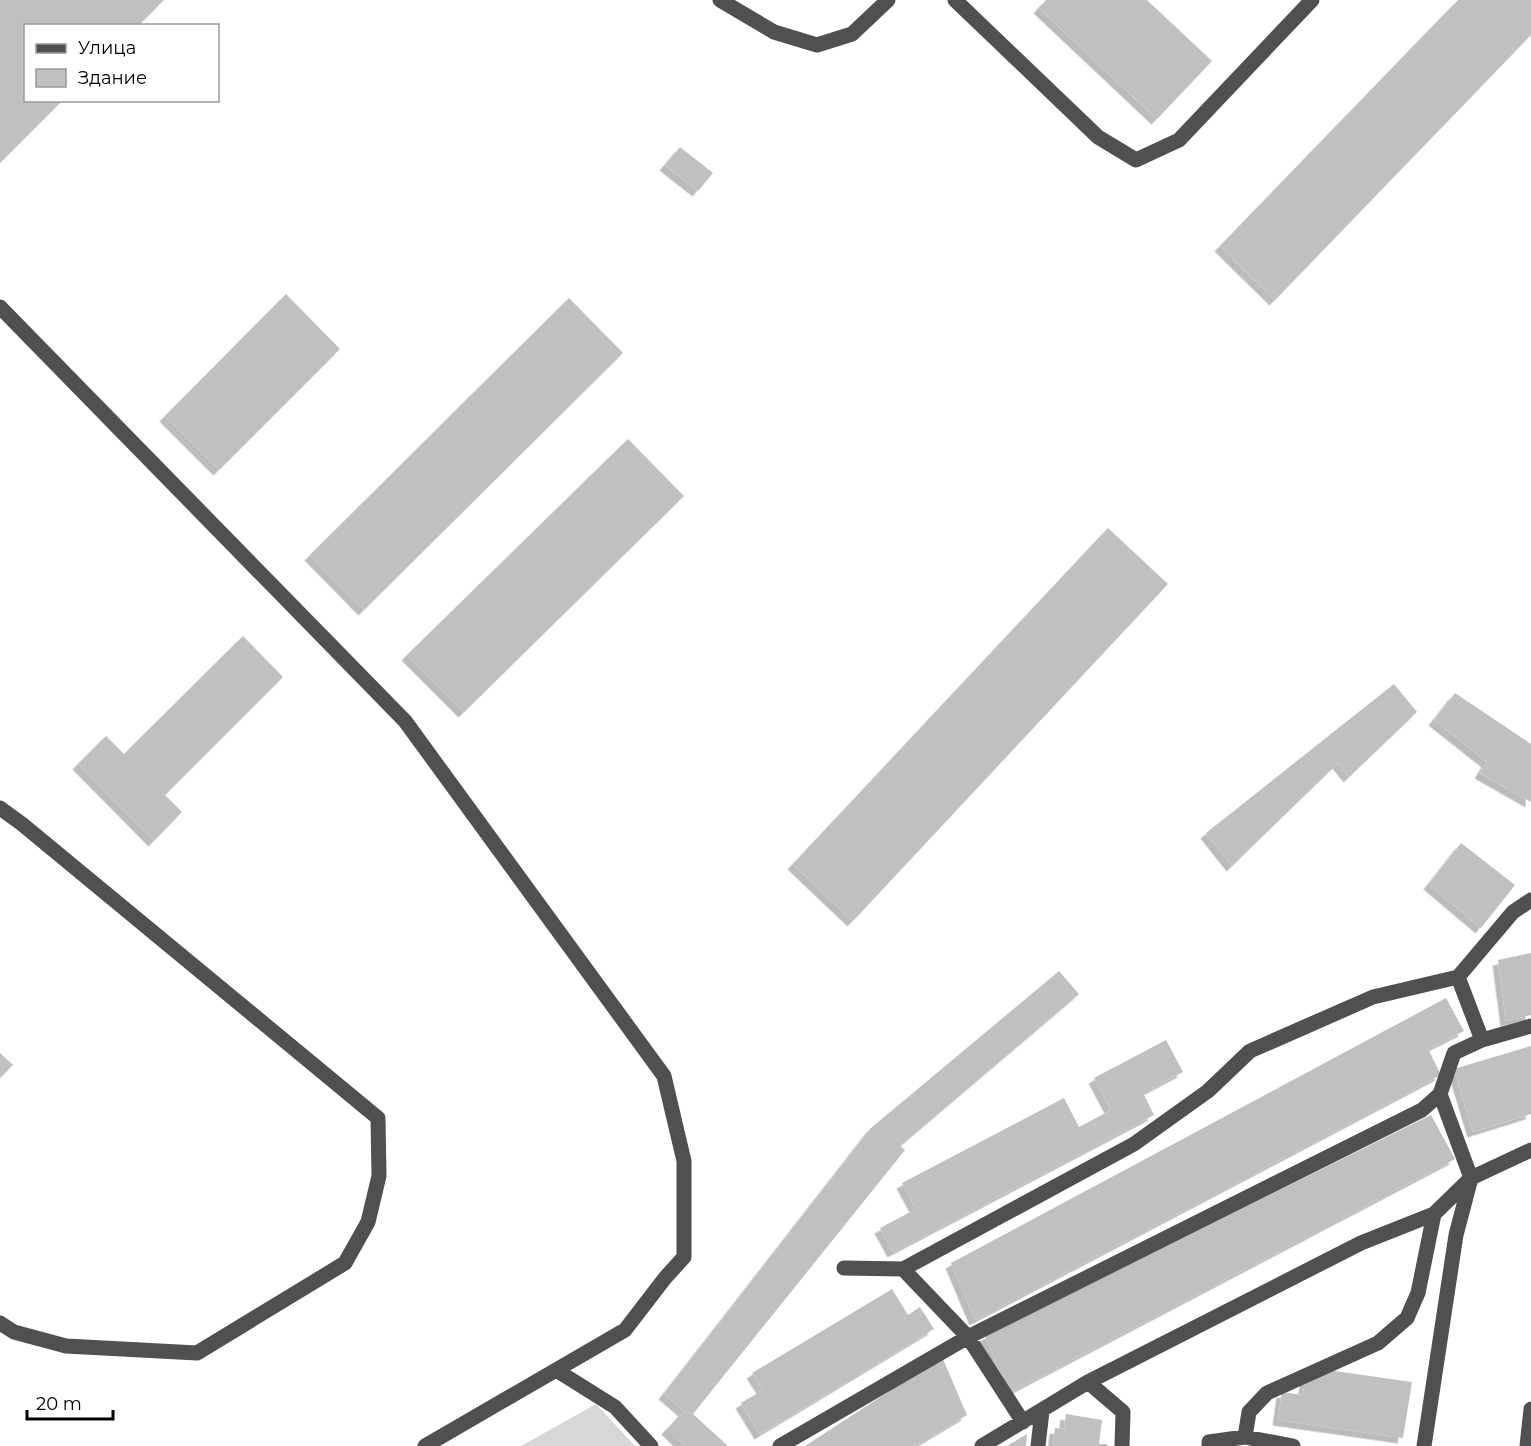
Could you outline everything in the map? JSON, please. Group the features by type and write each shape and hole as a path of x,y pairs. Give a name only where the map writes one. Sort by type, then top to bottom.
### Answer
{"lane":[{"path":"720,0 774,32 817,45 852,34 888,0"},
{"path":"955,0 1098,137 1136,160 1179,141 1312,0"},
{"path":"0,307 405,721 664,1076 684,1161 684,1257 625,1330 425,1446"},
{"path":"0,808 378,1118 379,1176 368,1222 345,1263 197,1353 66,1346 14,1332 0,1323"},
{"path":"844,1268 903,1269 1134,1144 1208,1091 1250,1051 1372,996 1458,977 1513,912 1531,900"},
{"path":"1458,977 1482,1040"},
{"path":"780,1446 968,1337 1422,1110 1440,1094 1454,1053 1482,1040 1531,1026"},
{"path":"1424,1446 1456,1235 1471,1178 1440,1094"},
{"path":"982,1446 1089,1382 1361,1243 1434,1214 1471,1178 1531,1149"},
{"path":"1245,1437 1250,1412 1267,1393 1378,1342 1407,1318 1418,1293 1434,1214"},
{"path":"903,1269 968,1337 1023,1422"},
{"path":"556,1370 615,1407 651,1446"},
{"path":"1089,1382 1123,1413 1122,1446"},
{"path":"1527,1446 1531,1409"},
{"path":"1038,1446 1042,1411"},
{"path":"1209,1446 1209,1442 1245,1437 1293,1446"}],"shaded area":[{"path":"596,1404 635,1446 521,1446"}],"building":[{"path":"0,0 164,0 140,24 24,24 24,102 61,102 0,163"},
{"path":"1046,0 1147,0 1212,61 1157,119 1039,8"},
{"path":"1458,0 1531,0 1531,35 1275,300 1220,246"},
{"path":"680,147 713,173 698,191 665,165"},
{"path":"286,294 340,349 219,470 165,416"},
{"path":"569,298 623,353 364,610 310,555"},
{"path":"628,439 684,496 464,712 407,655"},
{"path":"1108,528 1168,584 853,921 793,864"},
{"path":"243,636 283,677 165,795 182,812 154,841 78,764 106,736 124,754"},
{"path":"1394,684 1417,712 1349,777 1338,763 1232,866 1206,833"},
{"path":"1455,693 1531,744 1531,802 1480,773 1487,762 1434,720"},
{"path":"1461,843 1515,885 1481,928 1429,884"},
{"path":"1531,953 1531,1015 1506,1021 1498,960"},
{"path":"1059,971 1079,994 900,1146 905,1150 693,1414 728,1446 684,1446 667,1429 684,1411 664,1394 871,1128"},
{"path":"1446,998 1464,1031 1428,1049 1441,1075 975,1320 951,1263"},
{"path":"1166,1040 1183,1072 1143,1093 1154,1115 893,1252 880,1228 916,1209 902,1183 1064,1098 1079,1127 1111,1110 1094,1078"},
{"path":"1531,1046 1531,1114 1473,1132 1454,1069"},
{"path":"0,1053 13,1065 0,1078"},
{"path":"1431,1115 1455,1159 1009,1393 985,1336"},
{"path":"892,1289 908,1315 920,1307 934,1329 760,1434 741,1403 763,1390 752,1373"},
{"path":"942,1357 967,1415 915,1446 805,1446"},
{"path":"1307,1367 1412,1382 1403,1438 1278,1420 1282,1392 1303,1395"},
{"path":"1066,1414 1102,1420 1099,1444 1107,1444 1107,1446 1053,1446 1055,1428 1064,1429"},
{"path":"1027,1434 1026,1446 1007,1446"}]}
